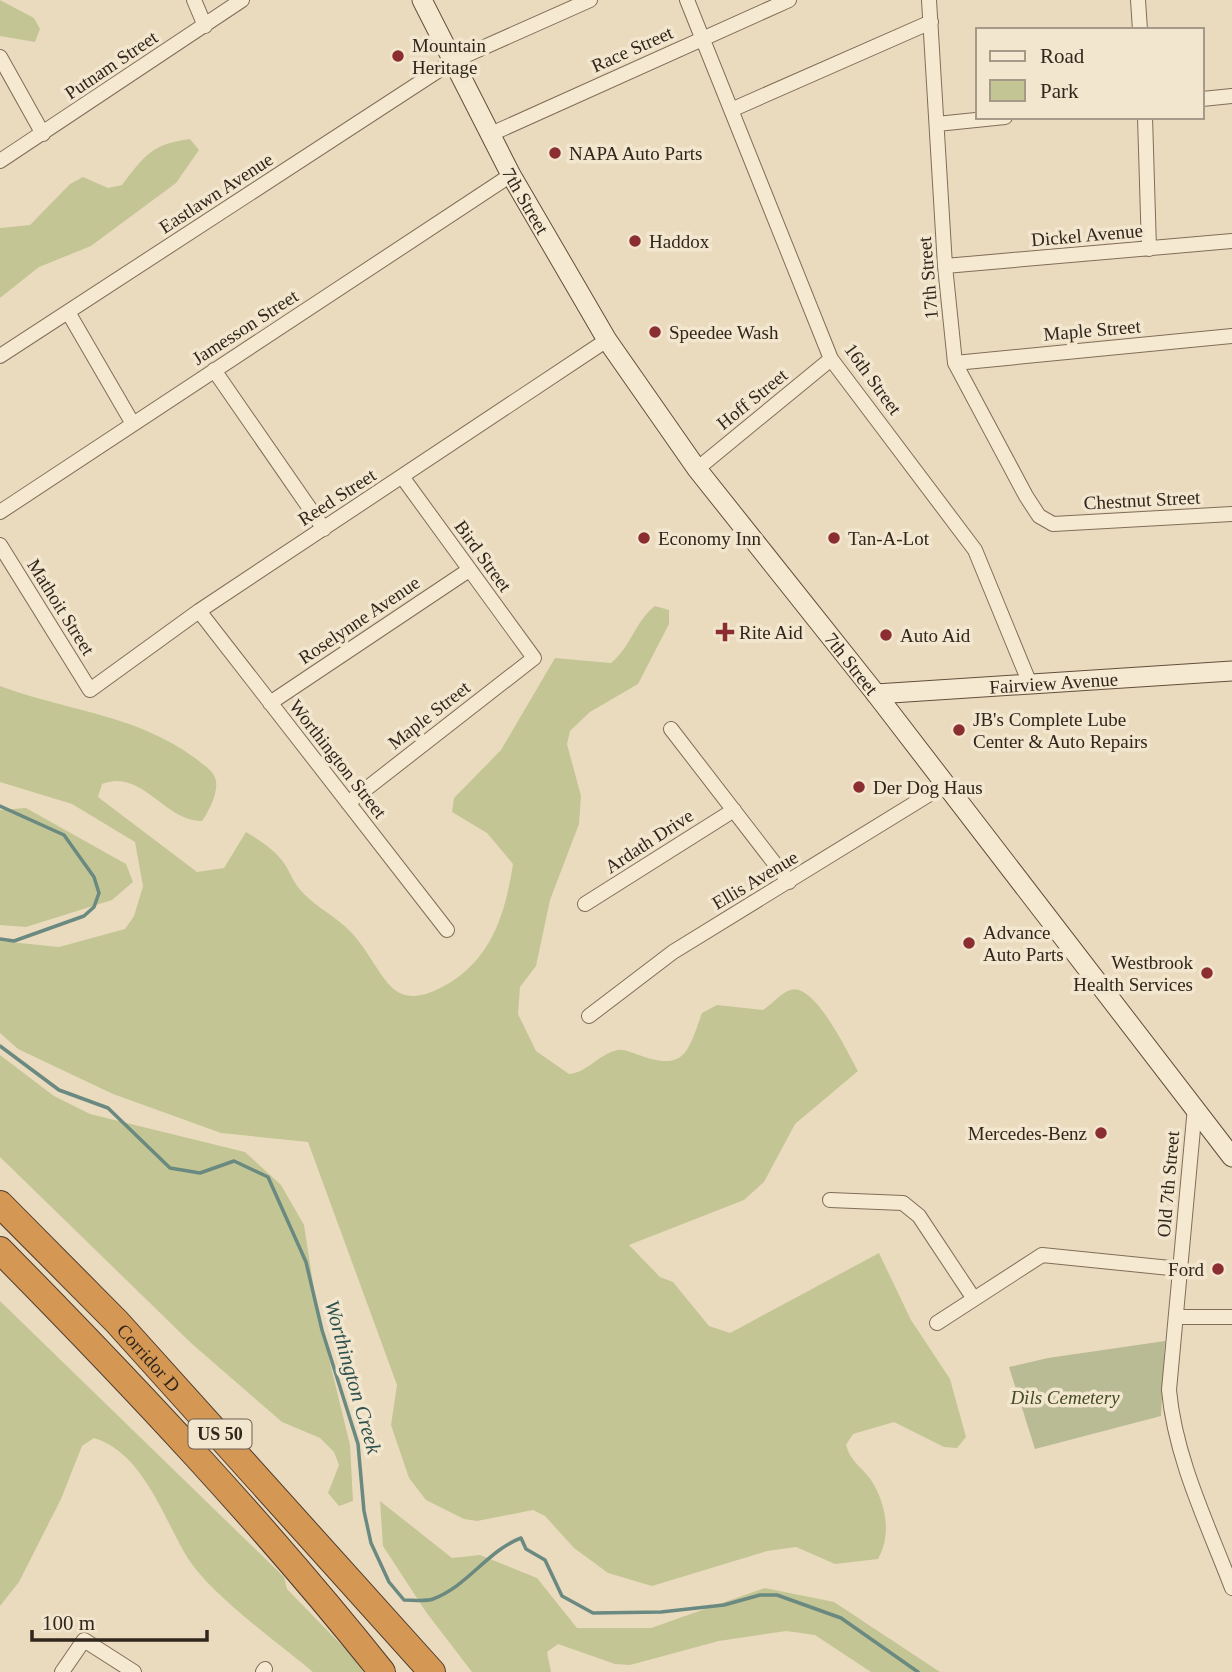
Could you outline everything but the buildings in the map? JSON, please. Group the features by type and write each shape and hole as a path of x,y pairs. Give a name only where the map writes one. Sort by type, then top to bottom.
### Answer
{"highway":[{"name":"Corridor D","path":"0,1204 126,1332 432,1672"},
{"name":"Corridor D","path":"0,1250 81,1332 322,1597 383,1672"}],"main road":[{"name":"7th Street","path":"422,0 510,175 607,340 697,469 946,784 1232,1157"},
{"name":"Fairview Avenue","path":"876,694 1232,671"}],"street":[{"path":"194,0 205,26"},
{"name":"Putnam Street","path":"0,161 242,0"},
{"name":"Eastlawn Avenue","path":"0,356 453,61 590,0"},
{"name":"16th Street","path":"687,0 831,359 975,550 1030,684"},
{"name":"Race Street","path":"491,134 789,0"},
{"name":"17th Street","path":"929,0 945,266 955,363 1000,451 1039,516 1054,524"},
{"path":"1138,0 1140,28"},
{"path":"732,110 931,22"},
{"path":"0,57 43,134"},
{"path":"1204,99 1232,96"},
{"path":"937,124 986,119"},
{"path":"1145,119 1149,249"},
{"name":"Jamesson Street","path":"0,512 510,175"},
{"name":"Dickel Avenue","path":"945,266 1232,241"},
{"path":"68,312 133,424"},
{"name":"Maple Street","path":"955,363 1232,336"},
{"name":"Reed Street","path":"90,690 199,611 607,340"},
{"name":"Hoff Street","path":"697,469 831,359"},
{"path":"214,370 324,528"},
{"name":"Bird Street","path":"402,478 534,657"},
{"name":"Chestnut Street","path":"1054,524 1232,514"},
{"name":"Mathoit Street","path":"0,545 90,690"},
{"name":"Roselynne Avenue","path":"270,703 469,570"},
{"name":"Worthington Street","path":"199,611 447,930"},
{"name":"Maple Street","path":"348,803 534,657"},
{"path":"671,729 789,882"},
{"name":"Ellis Avenue","path":"589,1016 673,952 946,784"},
{"name":"Ardath Drive","path":"585,904 734,810"},
{"name":"Old 7th Street","path":"1195,1107 1168,1383 1171,1414 1232,1588"},
{"path":"830,1200 903,1203 919,1216 974,1299"},
{"path":"937,1323 1042,1255 1180,1269"},
{"path":"1176,1317 1232,1317"},
{"path":"62,1672 83,1640 134,1672"}],"green space":[{"path":"0,0 34,18 40,29 35,42 0,36"},
{"path":"190,139 199,150 176,183 91,246 39,267 0,298 0,228 30,225 70,184 83,177 108,188 122,185 150,153 167,144"},
{"path":"655,606 669,610 669,624 638,684 590,712 570,731 567,744 581,796 579,824 550,900 536,966 520,987 518,1014 536,1051 569,1074 576,1073 618,1050 654,1060 675,1059 683,1055 688,1048 702,1013 717,1005 763,1010 790,990 800,990 810,997 829,1020 858,1071 795,1124 764,1182 744,1200 629,1245 660,1277 673,1282 709,1326 730,1333 879,1253 911,1320 950,1379 966,1437 957,1448 944,1447 894,1422 853,1434 846,1445 848,1451 876,1489 885,1519 885,1540 878,1559 835,1564 796,1547 767,1551 652,1586 608,1573 574,1548 545,1516 533,1510 477,1521 464,1519 426,1500 409,1478 391,1425 397,1385 308,1142 221,1133 113,1094 18,1049 0,1033 0,941 59,947 125,929 134,916 143,886 135,842 72,804 0,782 0,686 125,722 172,743 195,758 211,771 216,781 214,796 202,821 176,813 129,783 116,781 102,784 98,797 197,872 224,868 246,832 251,835 280,858 304,894 350,931 391,986 401,994 415,996 432,992 454,980 479,957 496,929 510,881 513,864 487,833 452,812 454,798 501,750 555,658 611,663 624,649 642,619"},
{"path":"26,808 126,864 133,882 112,900 26,927 0,925 0,810"},
{"path":"0,1055 54,1096 90,1114 245,1152 281,1185 304,1225 317,1309 350,1445 353,1501 339,1506 328,1493 339,1465 334,1452 320,1438 282,1422 191,1343 0,1157"},
{"path":"0,1301 284,1577 287,1589 359,1663 363,1672 313,1672 246,1618 211,1587 187,1557 139,1472 126,1457 94,1438 82,1446 61,1499 19,1582 0,1606"},
{"name":"Dils Cemetery","path":"1165,1341 1161,1416 1035,1449 1009,1367 1048,1358"},
{"path":"380,1501 452,1558 480,1555 537,1578 577,1628 651,1628 765,1588 834,1602 940,1672 871,1672 815,1635 786,1631 719,1641 630,1665 615,1664 558,1644 547,1652 551,1672 472,1672 426,1612 383,1546"}],"waterway":[{"name":"Worthington Creek","path":"0,806 64,835 94,877 99,893 94,907 84,916 14,941 0,939"},
{"name":"Worthington Creek","path":"0,1046 59,1090 108,1108 170,1168 200,1173 234,1161 268,1177 306,1262 322,1330 358,1444 364,1511 371,1543 389,1582 404,1600 430,1600 445,1593 498,1551 521,1538 526,1549 545,1560 562,1596 593,1613 661,1612 724,1605 760,1595 777,1595 841,1618 918,1672"}],"place":[{"name":"Mountain Heritage","path":"398,56"},
{"name":"NAPA Auto Parts","path":"555,153"},
{"name":"Haddox","path":"635,241"},
{"name":"Speedee Wash","path":"655,332"},
{"name":"Economy Inn","path":"644,538"},
{"name":"Tan-A-Lot","path":"834,538"},
{"name":"Rite Aid","path":"725,632"},
{"name":"Auto Aid","path":"886,635"},
{"name":"JB's Complete Lube Center & Auto Repairs","path":"959,730"},
{"name":"Der Dog Haus","path":"859,787"},
{"name":"Advance Auto Parts","path":"969,943"},
{"name":"Westbrook Health Services","path":"1207,973"},
{"name":"Mercedes-Benz","path":"1101,1133"},
{"name":"Ford","path":"1218,1269"}]}
